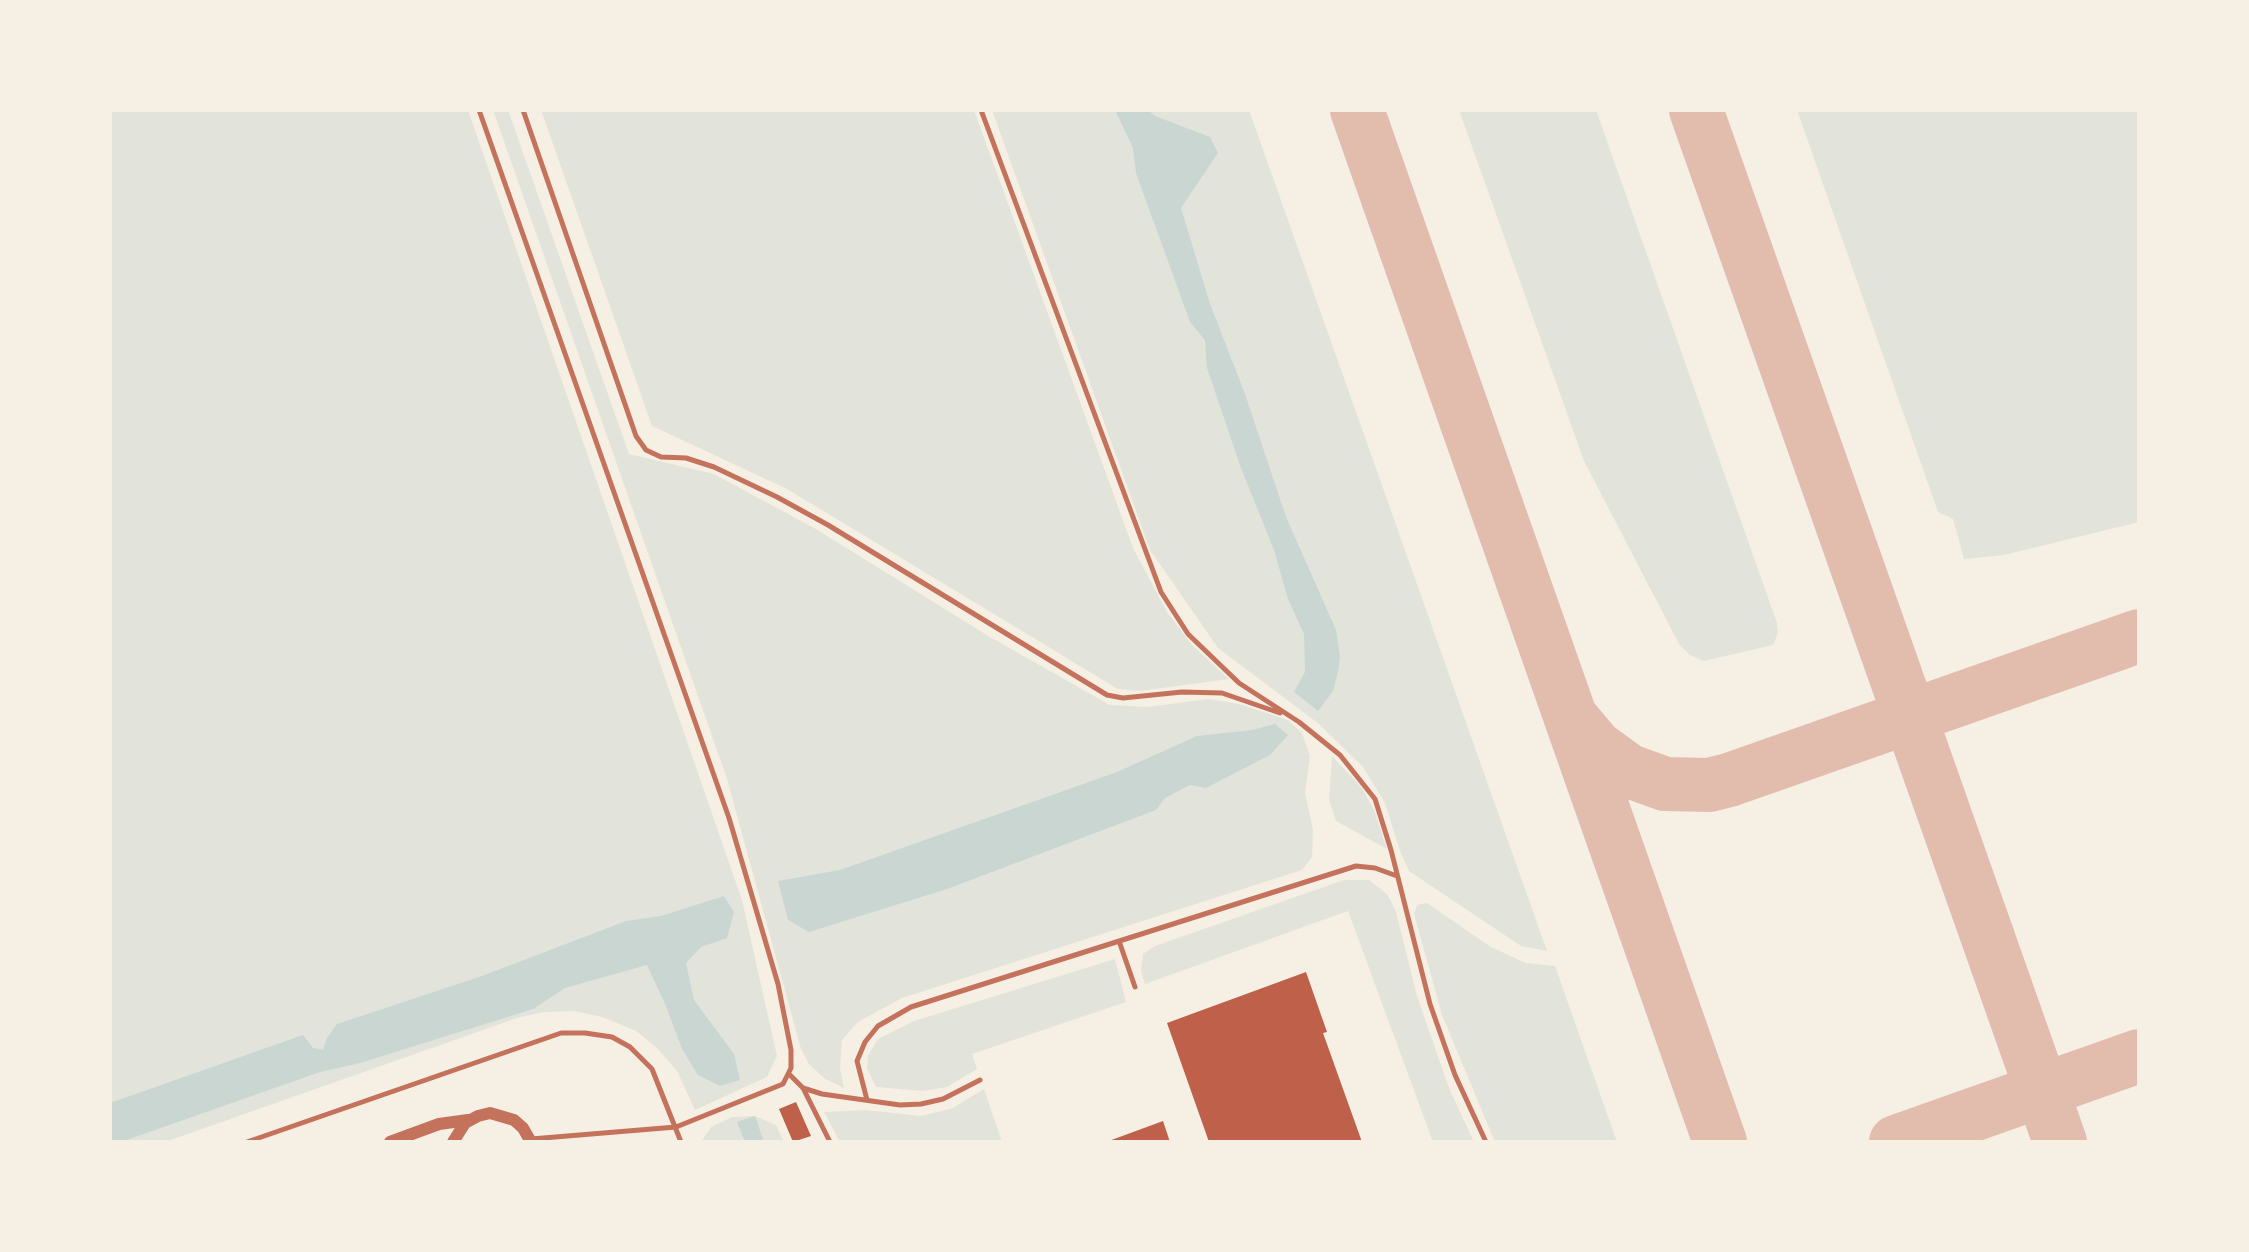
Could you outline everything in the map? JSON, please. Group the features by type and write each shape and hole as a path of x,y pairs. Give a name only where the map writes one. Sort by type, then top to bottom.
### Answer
{"street":[{"path":"390,1142 439,1124 490,1113 505,1115 523,1128 530,1140"},
{"path":"453,1142 471,1119"}],"lane":[{"path":"479,110 737,844 778,984 791,1050 790,1075 783,1084 676,1127 530,1140"},
{"path":"523,110 636,436 646,450 661,457 686,458 714,467 777,497 1107,695 1123,698 1182,692 1222,693 1262,705 1299,722"},
{"path":"981,110 1161,592 1188,634 1239,683 1299,722 1340,755 1375,799 1430,1004 1455,1075 1486,1142"},
{"path":"867,1100 857,1061 865,1042 878,1026 911,1007 1356,866 1375,868 1397,876"},
{"path":"1119,941 1135,987"},
{"path":"247,1142 561,1033 612,1037 630,1047 652,1069 681,1142"},
{"path":"790,1075 803,1088 830,1142"},
{"path":"803,1088 822,1094 900,1105 943,1099 980,1080"}],"shaded area":[{"path":"110,110 468,110 742,900 777,1056 767,1077 695,1110 677,1071 656,1047 636,1031 602,1017 574,1011 545,1012 520,1017 165,1142 110,1142"},
{"path":"493,110 508,110 629,454 714,474 816,529 990,637 1110,705 1148,707 1208,699 1239,704 1288,720 1302,733 1310,756 1305,793 1313,829 1312,857 1302,870 902,998 858,1022 842,1040 840,1068 844,1088 825,1079 809,1064 801,1049 727,779"},
{"path":"541,110 974,110 1133,548 1167,612 1192,645 1229,679 1140,691 1118,689 787,489 652,426"},
{"path":"992,110 1249,110 1547,951 1521,946 1409,871 1385,803 1363,767 1319,724 1218,648 1150,550"},
{"path":"1115,110 1148,110 1155,116 1210,137 1218,153 1181,208 1210,304 1245,394 1286,517 1336,630 1340,656 1338,672 1333,691 1318,711 1294,692 1305,672 1304,634 1288,599 1274,550 1241,468 1207,368 1205,340 1190,322 1136,173 1133,148"},
{"path":"1459,110 1596,110 1777,623 1778,633 1773,645 1704,661 1690,655 1679,644 1584,461"},
{"path":"1797,110 2139,110 2139,522 2004,555 1964,559 1953,519 1938,512"},
{"path":"1275,724 1288,735 1270,755 1206,788 1190,785 1165,798 1156,810 947,889 809,932 788,920 778,881 840,870 1117,772 1197,736 1252,730"},
{"path":"1332,756 1362,788 1374,810 1387,849 1336,821 1329,800"},
{"path":"1344,880 1369,880 1387,894 1396,912 1417,996 1449,1088 1474,1142 1433,1142 1348,911 1145,984 1141,971 1143,954 1155,946"},
{"path":"724,896 734,912 727,938 701,947 686,963 694,1000 734,1054 740,1080 720,1086 698,1075 682,1049 647,965 565,988 533,1009 360,1063 320,1072 121,1142 110,1142 110,1103 303,1035 313,1048 323,1050 337,1024 482,976 626,921 661,916"},
{"path":"1427,903 1491,947 1526,963 1555,966 1617,1142 1495,1142 1442,1015 1414,914 1417,905"},
{"path":"1115,959 1126,1002 972,1054 977,1069 947,1087 923,1091 876,1087 867,1068 868,1056 878,1039 914,1021"},
{"path":"984,1089 1002,1142 840,1142 824,1112 865,1110 921,1116 953,1108"},
{"path":"755,1116 776,1125 784,1142 701,1142 711,1127 732,1117"},
{"path":"755,1116 764,1142 745,1142 737,1122"}],"building":[{"path":"1306,972 1327,1032 1323,1033 1362,1142 1209,1142 1167,1023"},
{"path":"796,1102 811,1136 793,1142 779,1109"},
{"path":"1163,1121 1170,1142 1106,1142"}],"taxiway":[{"path":"1357,110 1720,1142"},
{"path":"1696,110 2060,1142"},
{"path":"1575,722 1596,747 1629,771 1665,784 1709,785 2139,636"},
{"path":"1896,1142 2139,1056"}]}
